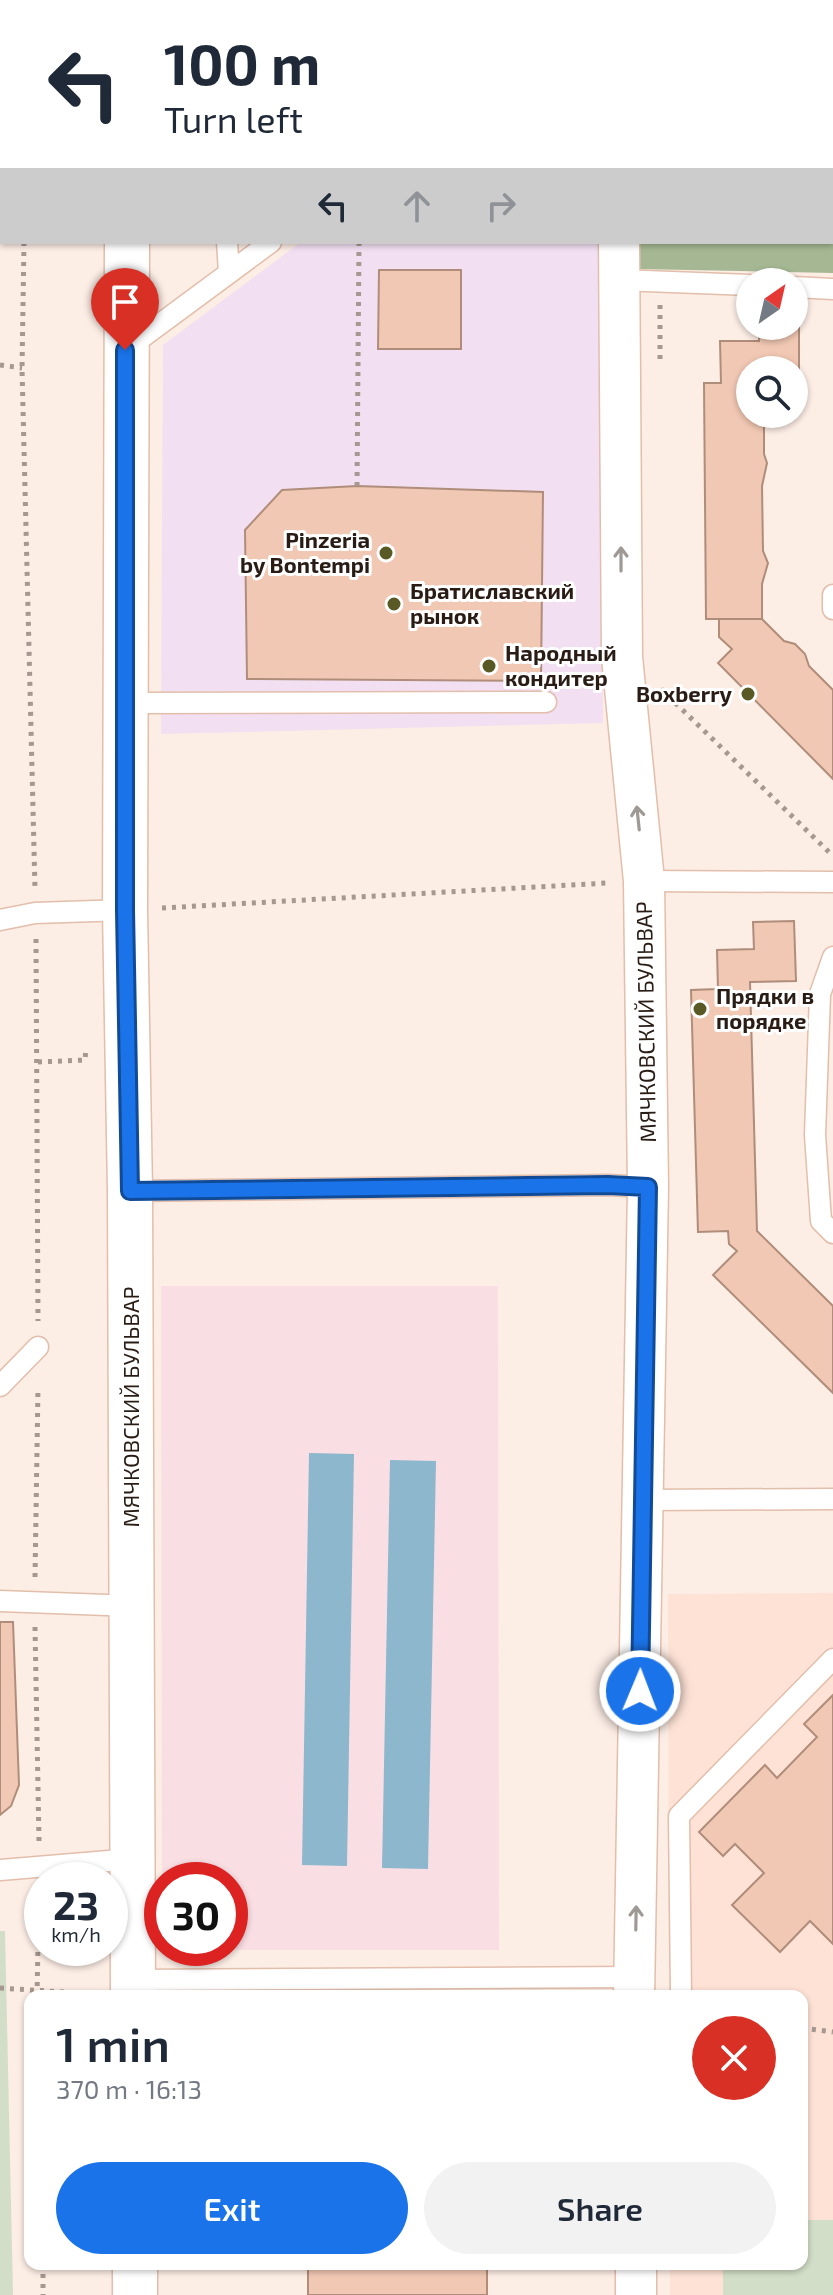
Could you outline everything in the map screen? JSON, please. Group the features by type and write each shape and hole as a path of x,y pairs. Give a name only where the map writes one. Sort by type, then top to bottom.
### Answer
{"street":[{"name":"МЯЧКОВСКИЙ БУЛЬВАР","path":"121,1990 133,1859 130,1191 125,910 127,244"},
{"name":"МЯЧКОВСКИЙ БУЛЬВАР","path":"619,261 622,657 644,881 648,1187 634,1987"},
{"path":"135,2270 135,2295"},
{"path":"636,2270 636,2295"}],"lane":[{"path":"227,244 229,272"},
{"path":"125,350 268,244"},
{"path":"619,261 736,282"},
{"path":"808,288 833,289"},
{"path":"833,595 833,609"},
{"path":"125,703 546,702"},
{"path":"644,881 833,882"},
{"path":"0,920 35,913 125,910"},
{"path":"833,957 820,994 815,1135 821,1221 833,1233"},
{"path":"130,1191 648,1187"},
{"path":"0,1386 38,1347"},
{"path":"644,1500 833,1499"},
{"path":"0,1601 133,1606"},
{"path":"681,1990 679,1816 833,1659"},
{"path":"93,1862 133,1859"},
{"path":"0,1870 24,1868"},
{"path":"121,1990 634,1987"}],"path":[{"path":"24,244 22,368 38,1062 35,1600 40,1862"},
{"path":"357,486 359,244"},
{"path":"0,365 22,368"},
{"path":"622,657 660,688 833,855"},
{"path":"125,910 644,881"},
{"path":"38,1062 85,1060 86,1045"},
{"path":"37,1990 38,1966"},
{"path":"0,1988 24,1991"},
{"path":"808,2029 833,2032"},
{"path":"43,2270 43,2295"}],"shaded area":[{"path":"298,244 603,244 603,723 161,734 163,345"},
{"path":"161,1286 498,1286 499,1950 248,1950 248,1862 162,1862"},
{"path":"833,1593 833,2295 670,2295 670,2270 808,2270 808,1990 669,1990 668,1594"}],"green space":[{"path":"638,244 833,244 833,273 808,272 808,268 736,268 736,271 638,269"},
{"path":"0,1931 5,1931 13,2295 0,2295"},
{"path":"808,2220 833,2220 833,2295 723,2295 723,2270 808,2270"}],"water":[{"path":"309,1453 354,1454 347,1866 302,1865"},
{"path":"390,1460 436,1461 428,1869 382,1868"}],"building":[{"path":"379,270 461,270 461,349 378,349"},
{"path":"799,340 799,356 736,356 736,428 764,428 767,463 762,486 763,551 768,563 762,584 762,619 706,619 704,383 721,383 720,341"},
{"name":"Братиславский рынок","path":"357,486 543,492 541,681 247,679 245,530 282,490"},
{"path":"719,619 762,619 784,641 795,644 805,654 809,666 833,690 833,779 718,663 732,649 719,637"},
{"path":"794,921 796,981 750,982 757,1231 833,1306 833,1393 713,1275 737,1251 729,1244 728,1231 698,1232 691,990 718,989 717,950 754,949 753,922"},
{"path":"0,1622 13,1622 19,1785 11,1806 0,1815"},
{"path":"833,1695 833,1944 810,1921 780,1952 732,1905 764,1873 735,1844 723,1856 699,1832 765,1765 777,1778 817,1737 804,1724"},
{"path":"308,2270 487,2270 487,2295 308,2295"}],"place":[{"name":"Pinzeria by Bontempi","path":"386,553"},
{"name":"Братиславский рынок","path":"394,604"},
{"name":"Народный кондитер","path":"489,666"},
{"name":"Boxberry","path":"748,694"},
{"name":"Прядки в порядке","path":"700,1009"}],"route":[{"path":"125,350 125,910 130,1191 648,1187 640,1691"}]}
